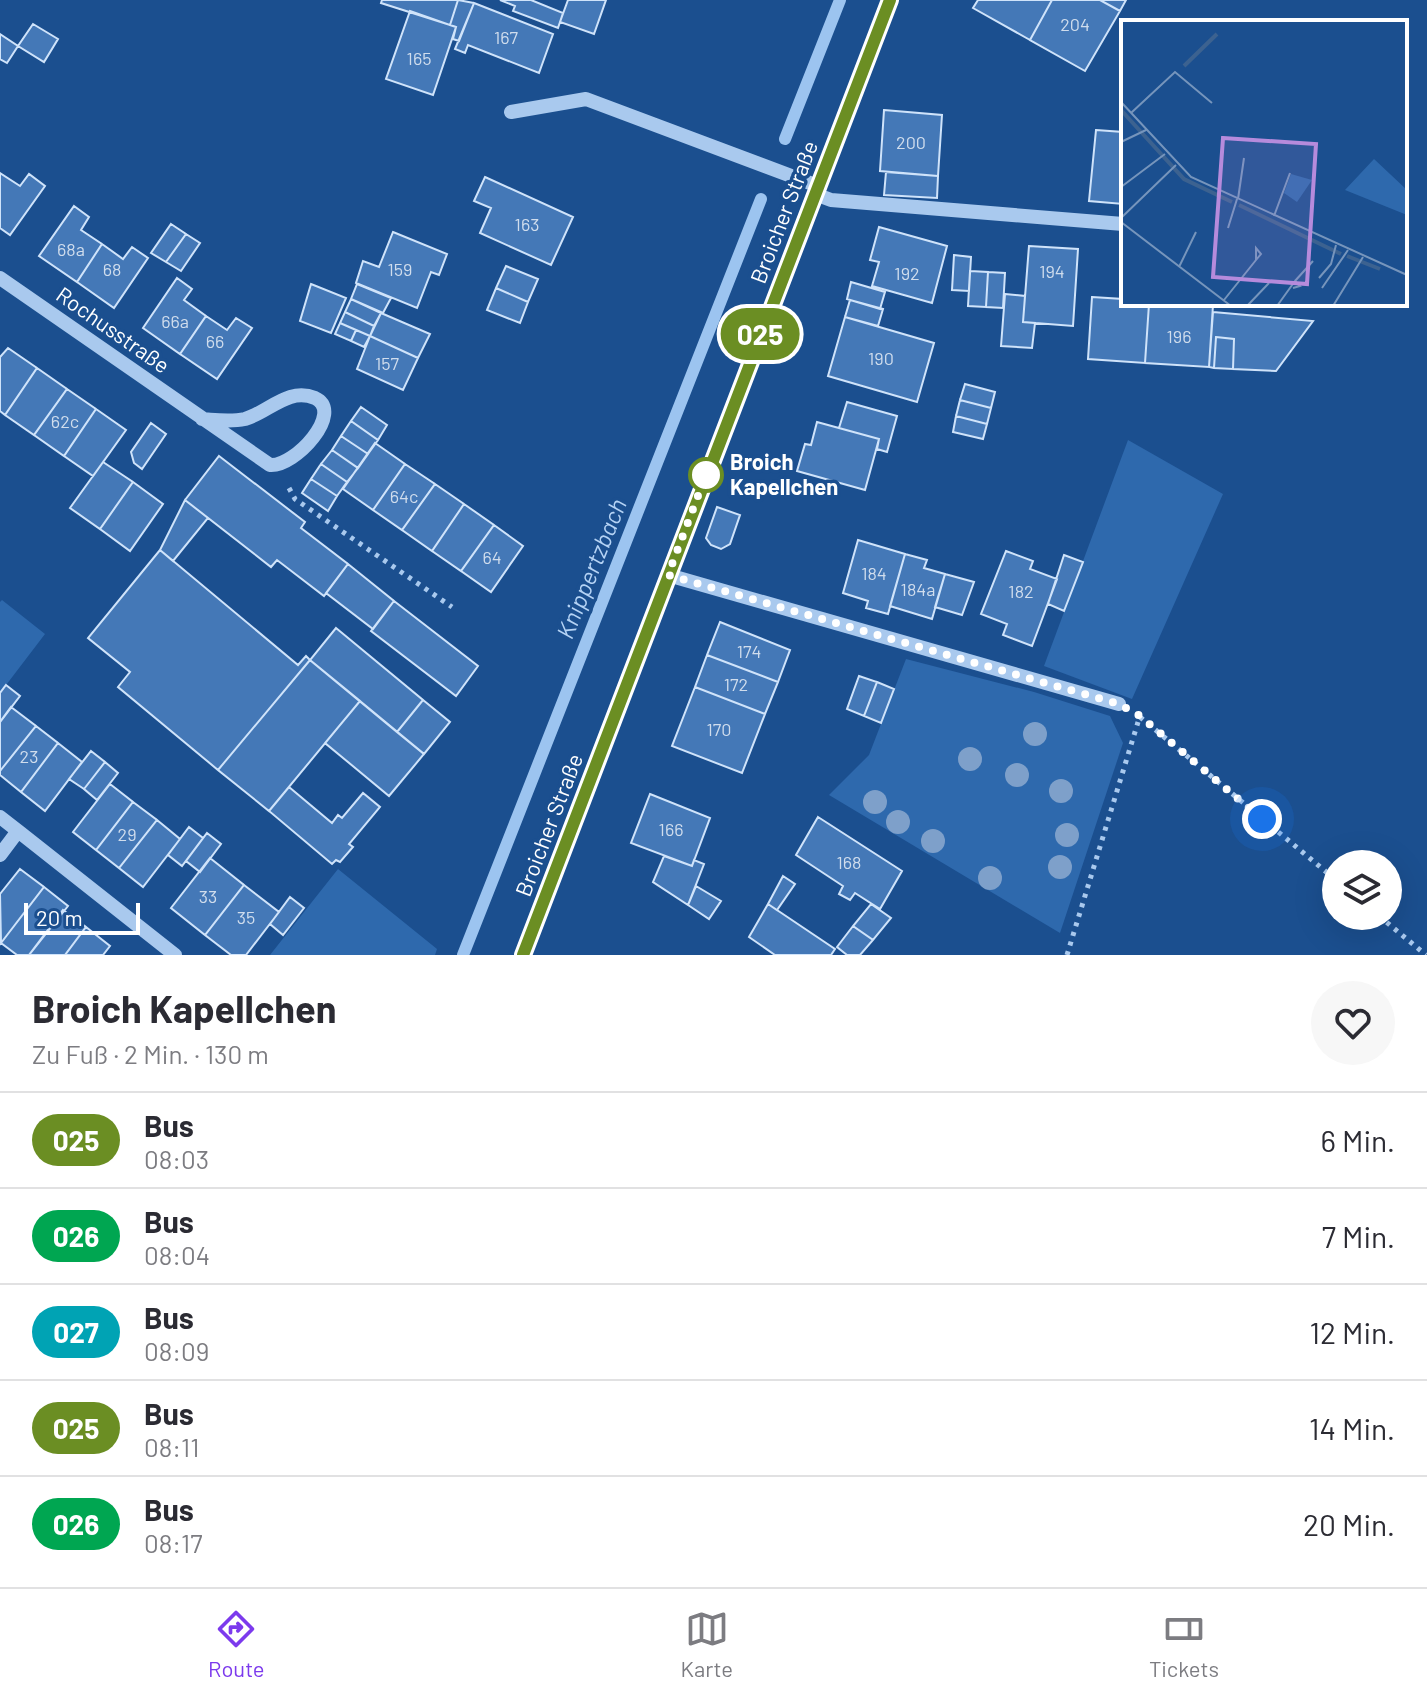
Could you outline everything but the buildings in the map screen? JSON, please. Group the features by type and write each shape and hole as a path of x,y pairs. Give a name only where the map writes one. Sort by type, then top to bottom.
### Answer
{"street":[{"name":"Broicher Straße","path":"523,955 890,0"},
{"path":"511,112 586,99 816,190 831,200 1121,224"},
{"name":"Rochusstraße","path":"0,278 202,419 270,465 277,466"},
{"path":"202,419 232,421 256,415 288,397 314,398 324,408 323,422 299,454 277,466"},
{"path":"668,575 1119,704"},
{"path":"0,817 175,955"},
{"path":"0,855 18,831"}],"path":[{"path":"277,466 295,499 452,607"},
{"path":"1119,704 1140,716 1322,868"},
{"path":"1067,955 1140,716"},
{"path":"1396,930 1426,955"}],"shaded area":[{"path":"1128,440 1223,494 1132,699 1044,666"},
{"path":"2,600 45,634 0,693 0,602"},
{"path":"906,659 1034,692 1110,716 1123,743 1060,933 829,795 869,755"},
{"path":"338,869 437,949 435,955 270,955"}],"waterway":[{"name":"Knippertzbach","path":"785,139 840,0"},
{"name":"Knippertzbach","path":"463,955 761,199"}],"bus line":[{"name":"025","path":"523,955 890,0"}],"place":[{"name":"Broich Kapellchen","path":"706,475"}],"route":[{"path":"706,475 707,472 668,575 1119,704 1140,716 1262,819"}]}
